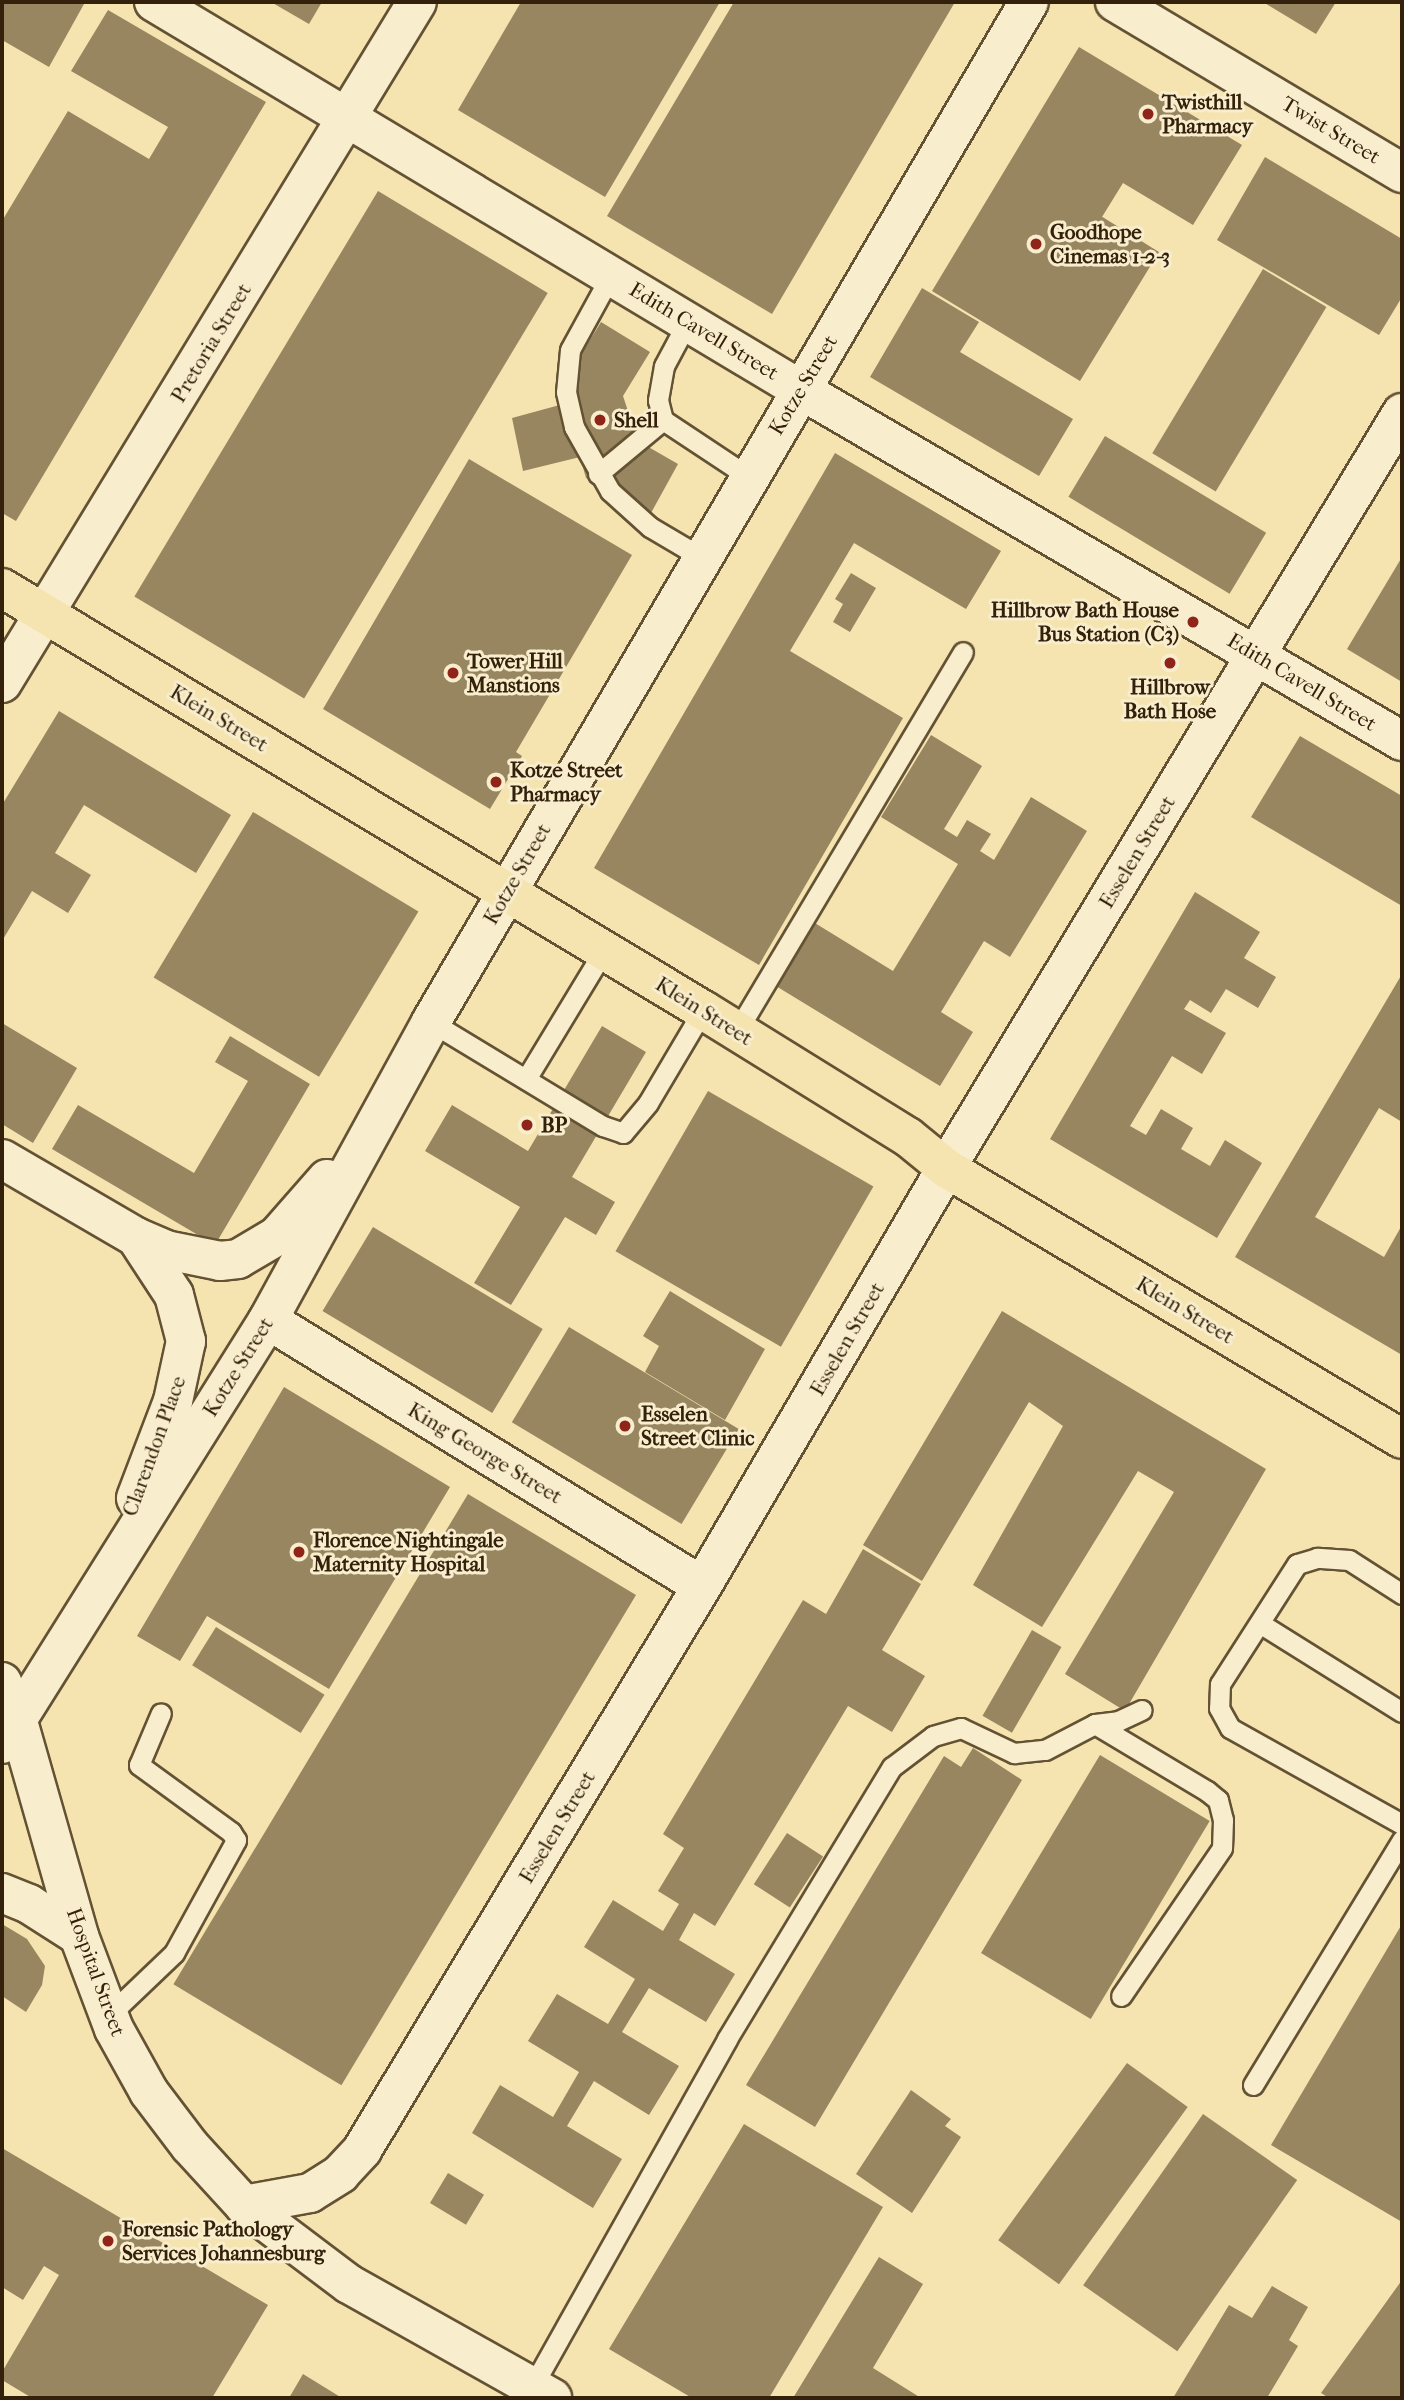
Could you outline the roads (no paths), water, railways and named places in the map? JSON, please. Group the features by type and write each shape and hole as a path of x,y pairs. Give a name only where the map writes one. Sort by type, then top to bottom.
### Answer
{"main road":[{"name":"Klein Street","path":"2,588 703,1010 908,1138 946,1168 1402,1439"}],"street":[{"name":"Edith Cavell Street","path":"154,2 801,390 1402,741"},
{"name":"Pretoria Street","path":"2,683 417,2"},
{"name":"Kotze Street","path":"9,1731 268,1320 430,1022 1029,2"},
{"name":"Twist Street","path":"1115,2 1402,173"},
{"name":"Esselen Street","path":"244,2205 310,2193 340,2174 362,2150 702,1586 946,1168 1402,414"},
{"name":"Clarendon Place","path":"2,1159 136,1237 199,1259 238,1259 277,1236 373,1124"},
{"name":"Clarendon Place","path":"103,1581 173,1401 187,1340 174,1295 136,1237"},
{"name":"King George Street","path":"268,1320 702,1586"},
{"name":"Hospital Street","path":"2,1682 9,1731 79,1936 109,2015 149,2092 206,2165 244,2205 349,2284 542,2393"},
{"path":"2,1893 29,1904 79,1936"}],"lane":[{"path":"611,275 570,350 566,384 573,427 610,491 650,527 701,557"},
{"path":"688,321 664,366 658,400 663,419 749,477"},
{"path":"598,474 663,419"},
{"path":"737,1031 963,652"},
{"path":"526,1079 604,950"},
{"path":"430,1022 624,1133 703,1010"},
{"path":"1402,1594 1349,1560 1317,1558 1297,1564 1261,1624 1220,1684 1219,1708 1230,1728 1402,1824"},
{"path":"1261,1624 1402,1713"},
{"path":"542,2393 727,2039 891,1767 933,1736 961,1728 1014,1753 1045,1750 1094,1724 1118,1721 1142,1710"},
{"path":"109,2015 174,1953 236,1840 231,1832 139,1765 161,1713"},
{"path":"1094,1724 1207,1791 1218,1800 1223,1820 1222,1848 1121,1996"},
{"path":"1253,2085 1402,1840"}],"place":[{"name":"Twisthill Pharmacy","path":"1148,114"},
{"name":"Goodhope Cinemas 1-2-3","path":"1036,244"},
{"name":"Shell","path":"600,420"},
{"name":"Hillbrow Bath House Bus Station (C3)","path":"1193,622"},
{"name":"Hillbrow Bath Hose","path":"1170,663"},
{"name":"Tower Hill Manstions","path":"453,673"},
{"name":"Kotze Street Pharmacy","path":"496,782"},
{"name":"BP","path":"527,1125"},
{"name":"Esselen Street Clinic","path":"625,1426"},
{"name":"Florence Nightingale Maternity Hospital","path":"299,1552"},
{"name":"Forensic Pathology Services Johannesburg","path":"108,2241"}]}
